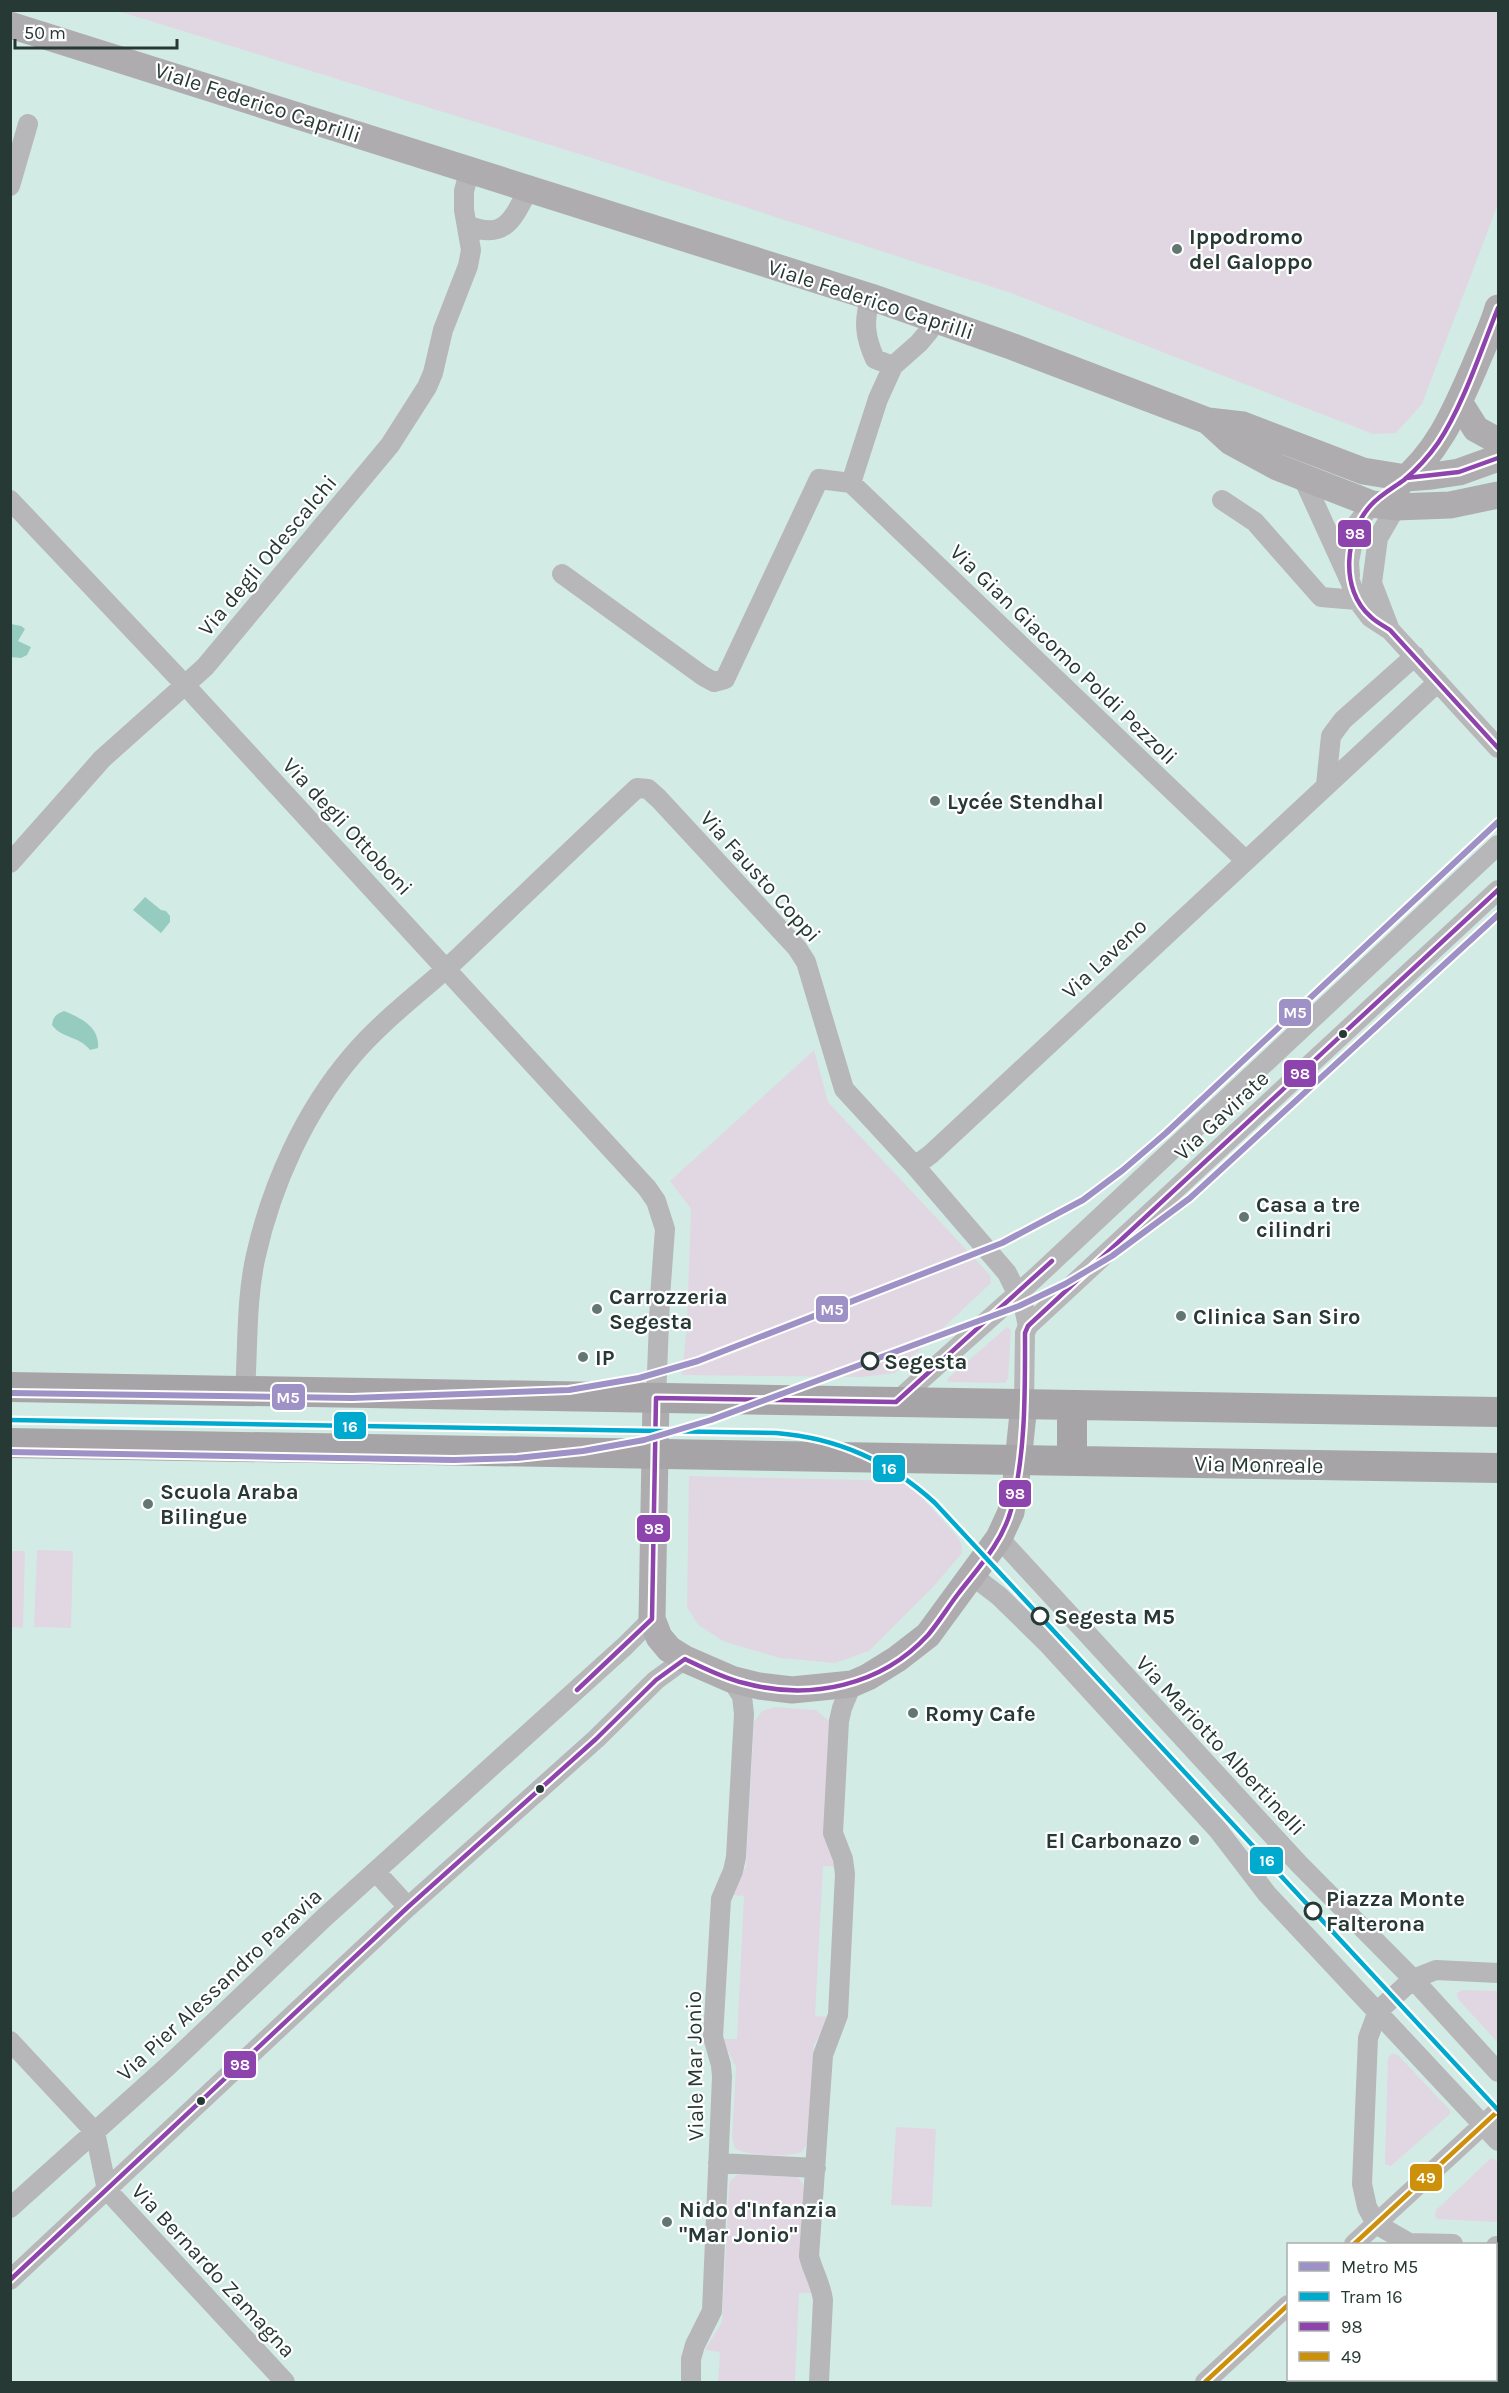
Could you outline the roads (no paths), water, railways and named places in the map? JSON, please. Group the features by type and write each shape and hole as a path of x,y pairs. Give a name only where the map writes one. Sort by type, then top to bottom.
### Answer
{"main road":[{"path":"10,1387 1498,1412"},
{"path":"1072,1405 1072,1461"},
{"name":"Via Monreale","path":"10,1443 1498,1468"}],"street":[{"name":"Viale Federico Caprilli","path":"10,25 871,297 1036,355 1208,421 1243,425 1363,471 1406,478 1459,472 1498,458"},
{"path":"10,186 28,124"},
{"path":"470,170 464,191 467,225 482,231 497,231 507,224 529,188"},
{"name":"Via degli Odescalchi","path":"10,863 102,759 205,667 390,445 410,417 433,373 443,330 468,266 471,250 467,225"},
{"path":"871,297 865,324 867,342 875,359 893,366"},
{"path":"1354,591 1349,562 1356,525 1384,506 1406,478 1428,458 1440,440 1459,402 1498,308"},
{"path":"562,574 703,676 714,682 725,679 819,479 851,483 878,399 893,366 919,343 935,319"},
{"path":"1459,402 1476,429 1498,441"},
{"name":"Viale Federico Caprilli","path":"1208,421 1231,442 1277,467 1384,506 1450,505 1498,495"},
{"path":"1303,478 1354,591 1371,617 1390,630 1498,748"},
{"name":"Via Gian Giacomo Poldi Pezzoli","path":"851,483 1245,860"},
{"name":"Via degli Ottoboni","path":"10,500 184,685 647,1188 656,1201 665,1229 656,1398"},
{"path":"1222,500 1255,522 1321,597 1354,591"},
{"path":"1384,506 1372,583 1390,630"},
{"path":"1326,784 1331,736 1343,720 1414,656"},
{"name":"Via Laveno","path":"915,1166 931,1154 1438,682"},
{"name":"Via Fausto Coppi","path":"446,969 637,788 648,789 797,948 806,962 843,1089 994,1255 1017,1291 1028,1326"},
{"name":"Via Gavirate","path":"896,1402 1017,1291 1035,1278 1495,854"},
{"name":"Via Gavirate","path":"1028,1326 1498,890"},
{"path":"245,1391 255,1256 271,1201 288,1157 323,1095 352,1056 383,1024 446,969"},
{"path":"656,1398 652,1618 659,1636 669,1649 685,1659 731,1679 759,1686 792,1690 852,1684 897,1659 928,1635 999,1538 1011,1512 1024,1404 1025,1333 1028,1326"},
{"name":"Via Mariotto Albertinelli","path":"999,1538 1299,1864 1413,1979"},
{"path":"973,1576 999,1596 1047,1643 1218,1830 1267,1894 1498,2141"},
{"name":"Via Pier Alessandro Paravia","path":"10,2208 625,1646 652,1618"},
{"path":"10,2280 408,1907 596,1739 656,1680 685,1659"},
{"name":"Viale Mar Jonio","path":"691,2382 694,2345 711,2312 722,2077 713,2037 721,1899 733,1871 736,1857 744,1714 742,1696 731,1679"},
{"path":"819,2382 823,2300 821,2287 809,2256 824,2055 838,2015 844,1874 843,1860 833,1833 839,1721 852,1684"},
{"path":"376,1872 408,1907"},
{"path":"1409,2243 1376,2224 1367,2207 1362,2184 1368,2038 1378,2011 1413,1979 1436,1970 1498,1973"},
{"path":"1413,1979 1498,2072"},
{"path":"10,2041 95,2132 107,2190"},
{"path":"1355,2243 1498,2111"},
{"path":"718,2163 816,2168"},
{"name":"Via Bernardo Zamagna","path":"107,2190 285,2382"},
{"path":"1205,2382 1287,2306"}],"metro line":[{"name":"M5","path":"10,1393 352,1398 569,1390 639,1378 698,1361 1002,1243 1083,1200 1166,1133 1498,822"},
{"name":"M5","path":"10,1452 454,1460 517,1458 583,1451 644,1440 711,1420 1019,1306 1065,1284 1112,1256 1190,1198 1498,915"}],"tram line":[{"name":"16","path":"10,1420 776,1433 821,1440 862,1454 899,1475 935,1503 1498,2110"}],"place":[{"name":"Ippodromo del Galoppo","path":"1177,249"},
{"name":"Lycée Stendhal","path":"935,801"},
{"name":"Casa a tre cilindri","path":"1244,1217"},
{"name":"Carrozzeria Segesta","path":"597,1309"},
{"name":"Clinica San Siro","path":"1181,1316"},
{"name":"IP","path":"583,1357"},
{"name":"Segesta","path":"870,1361"},
{"name":"Scuola Araba Bilingue","path":"148,1504"},
{"name":"Segesta M5","path":"1040,1616"},
{"name":"Romy Cafe","path":"913,1713"},
{"name":"El Carbonazo","path":"1194,1840"},
{"name":"Piazza Monte Falterona","path":"1313,1911"},
{"name":"Nido d'Infanzia \"Mar Jonio\"","path":"667,2222"}]}
